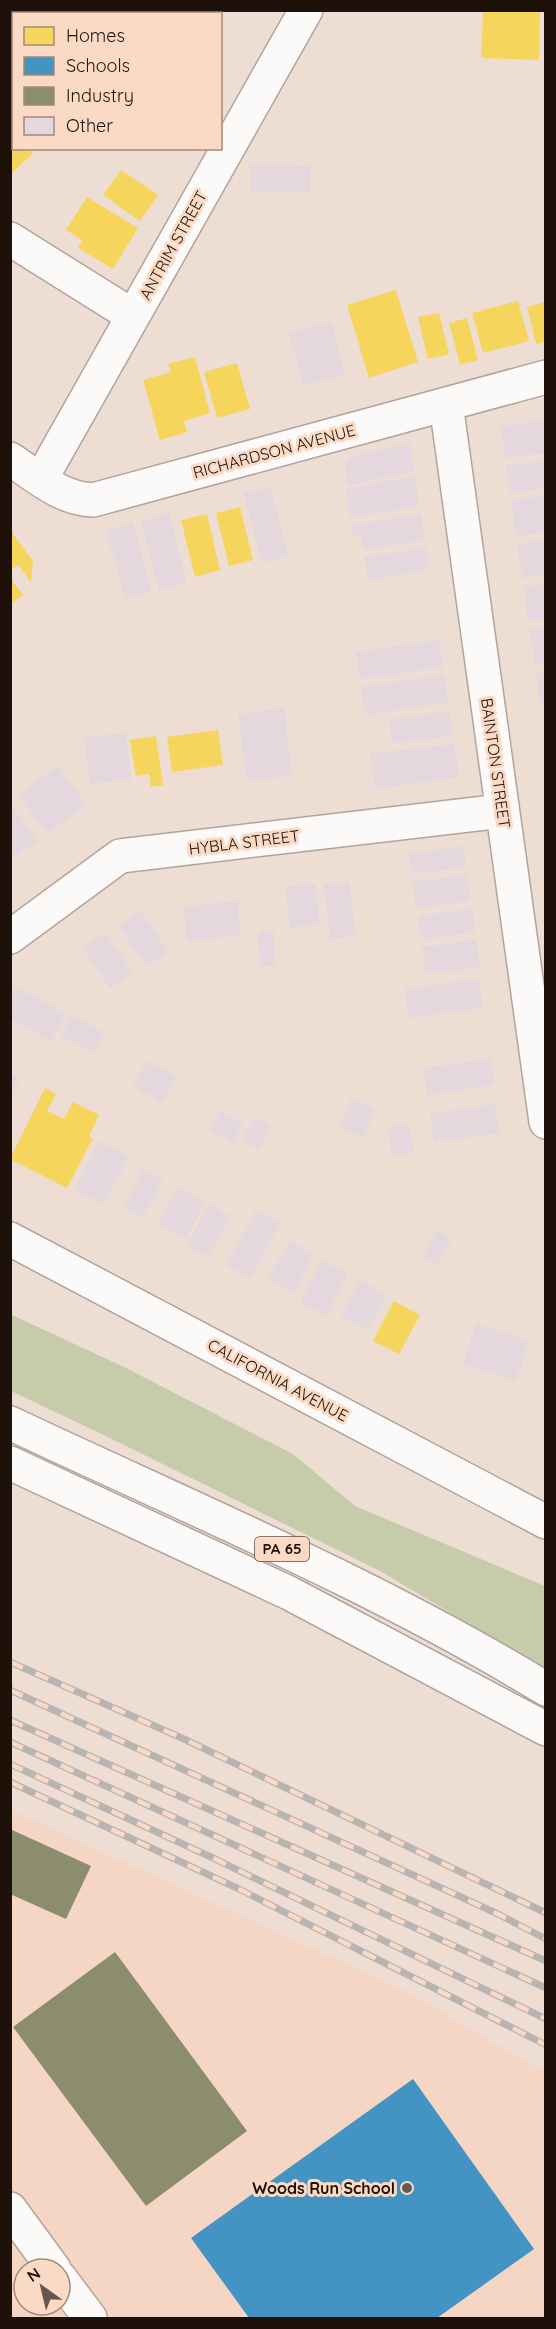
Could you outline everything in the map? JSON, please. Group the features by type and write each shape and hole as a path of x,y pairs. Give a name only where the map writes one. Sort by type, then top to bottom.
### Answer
{"main road":[{"name":"ANTRIM STREET","path":"41,479 306,10"},
{"path":"10,239 133,316"},
{"name":"RICHARDSON AVENUE","path":"10,459 65,495 93,500 546,378"},
{"name":"BAINTON STREET","path":"446,404 546,1122"},
{"name":"HYBLA STREET","path":"10,937 120,856 502,811"},
{"name":"CALIFORNIA AVENUE","path":"10,1239 546,1522"},
{"name":"PA 65","path":"10,1423 303,1559 418,1618 546,1689"},
{"name":"PA 65","path":"10,1463 289,1593 546,1729"},
{"path":"10,2209 45,2257"},
{"path":"72,2297 84,2316"}],"shaded area":[{"path":"11,1810 412,1994 545,2073 545,2318 11,2318"}],"green space":[{"path":"10,1314 126,1368 293,1454 355,1506 545,1586 545,1669 380,1571 11,1391"}],"building: Homes":[{"path":"483,10 538,10 540,13 539,60 481,58"},
{"path":"10,131 12,132 12,150 30,150 33,153 10,175"},
{"path":"121,170 158,195 140,221 103,195"},
{"path":"87,197 138,228 113,269 78,248 82,240 66,230"},
{"path":"396,290 418,362 369,378 347,305"},
{"path":"518,301 529,341 483,353 472,313"},
{"path":"546,302 546,342 536,344 527,307"},
{"path":"439,313 449,354 428,359 418,317"},
{"path":"467,318 478,360 460,364 449,323"},
{"path":"195,357 210,413 184,421 187,432 160,440 143,380 171,372 168,364"},
{"path":"237,363 250,409 217,418 204,372"},
{"path":"240,507 253,560 229,566 216,513"},
{"path":"207,514 220,570 195,577 181,520"},
{"path":"10,530 33,561 31,582 18,565 10,570"},
{"path":"10,578 23,595 10,604"},
{"path":"218,730 223,765 172,772 167,737"},
{"path":"156,736 163,785 151,787 149,774 136,776 130,740"},
{"path":"45,1088 56,1094 47,1111 64,1119 73,1102 99,1115 89,1136 93,1138 67,1188 10,1159"},
{"path":"394,1301 420,1315 399,1354 373,1341"}],"building: Schools":[{"path":"413,2079 534,2249 437,2318 249,2318 191,2238"}],"building: Industry":[{"path":"10,1829 91,1866 66,1919 10,1894"},
{"path":"115,1952 247,2131 146,2206 13,2027"}],"building: Other":[{"path":"47,10 69,10 68,12 48,12"},
{"path":"251,165 311,166 310,193 251,192"},
{"path":"332,322 345,375 303,385 289,333"},
{"path":"546,420 546,453 505,458 501,427"},
{"path":"410,443 414,471 348,486 345,459"},
{"path":"546,461 546,488 510,493 506,466"},
{"path":"415,476 419,506 350,517 346,489"},
{"path":"270,487 288,556 262,563 244,493"},
{"path":"546,496 546,532 516,536 511,500"},
{"path":"169,513 186,583 159,590 141,521"},
{"path":"421,514 424,540 363,549 361,534 353,536 351,525"},
{"path":"133,522 151,592 125,599 106,530"},
{"path":"546,541 546,575 522,578 517,544"},
{"path":"426,548 429,569 368,580 364,557"},
{"path":"546,584 546,619 528,621 524,586"},
{"path":"546,628 546,663 535,664 530,630"},
{"path":"439,640 443,667 360,679 356,652"},
{"path":"546,671 546,704 540,704 536,672"},
{"path":"444,675 448,702 365,715 361,687"},
{"path":"284,708 292,775 247,781 238,714"},
{"path":"449,711 453,736 392,743 389,720"},
{"path":"126,733 131,779 90,784 84,737"},
{"path":"454,744 459,777 375,789 370,754"},
{"path":"58,766 87,805 47,834 19,795"},
{"path":"10,803 37,841 10,860"},
{"path":"463,846 466,867 412,874 409,854"},
{"path":"467,875 470,901 416,908 413,882"},
{"path":"349,882 356,936 330,939 324,884"},
{"path":"315,884 319,924 290,928 285,887"},
{"path":"237,901 241,935 187,941 184,907"},
{"path":"472,909 475,932 421,939 418,916"},
{"path":"141,911 168,951 146,966 119,926"},
{"path":"258,931 274,931 275,966 260,966"},
{"path":"106,933 133,973 110,988 83,948"},
{"path":"476,940 480,967 426,974 422,947"},
{"path":"479,979 483,1008 409,1018 405,989"},
{"path":"16,987 66,1014 51,1041 10,1019 10,997"},
{"path":"72,1016 104,1033 93,1053 61,1036"},
{"path":"491,1059 494,1085 427,1095 423,1068"},
{"path":"147,1061 177,1077 162,1103 133,1086"},
{"path":"10,1074 20,1079 10,1096"},
{"path":"352,1098 376,1109 363,1137 339,1126"},
{"path":"495,1104 499,1133 434,1142 430,1114"},
{"path":"220,1111 243,1123 233,1143 210,1130"},
{"path":"255,1117 271,1125 259,1149 242,1140"},
{"path":"409,1124 414,1153 392,1156 387,1127"},
{"path":"99,1141 129,1157 104,1204 74,1189"},
{"path":"143,1170 163,1180 142,1218 123,1208"},
{"path":"177,1186 205,1201 186,1239 158,1224"},
{"path":"209,1204 230,1216 209,1256 187,1245"},
{"path":"256,1210 280,1223 251,1278 227,1265"},
{"path":"436,1230 452,1239 437,1266 422,1258"},
{"path":"289,1241 314,1254 294,1293 268,1280"},
{"path":"322,1260 348,1274 326,1316 300,1302"},
{"path":"360,1280 387,1295 368,1330 341,1316"},
{"path":"476,1324 529,1341 516,1381 463,1364"}],"railway":[{"path":"10,1662 184,1739 546,1913"},
{"path":"10,1690 498,1914 546,1939"},
{"path":"10,1720 546,1961"},
{"path":"10,1742 546,1988"},
{"path":"10,1764 213,1858 546,2019"},
{"path":"10,1782 239,1889 546,2045"}],"place":[{"name":"Woods Run School","path":"407,2188"}]}
